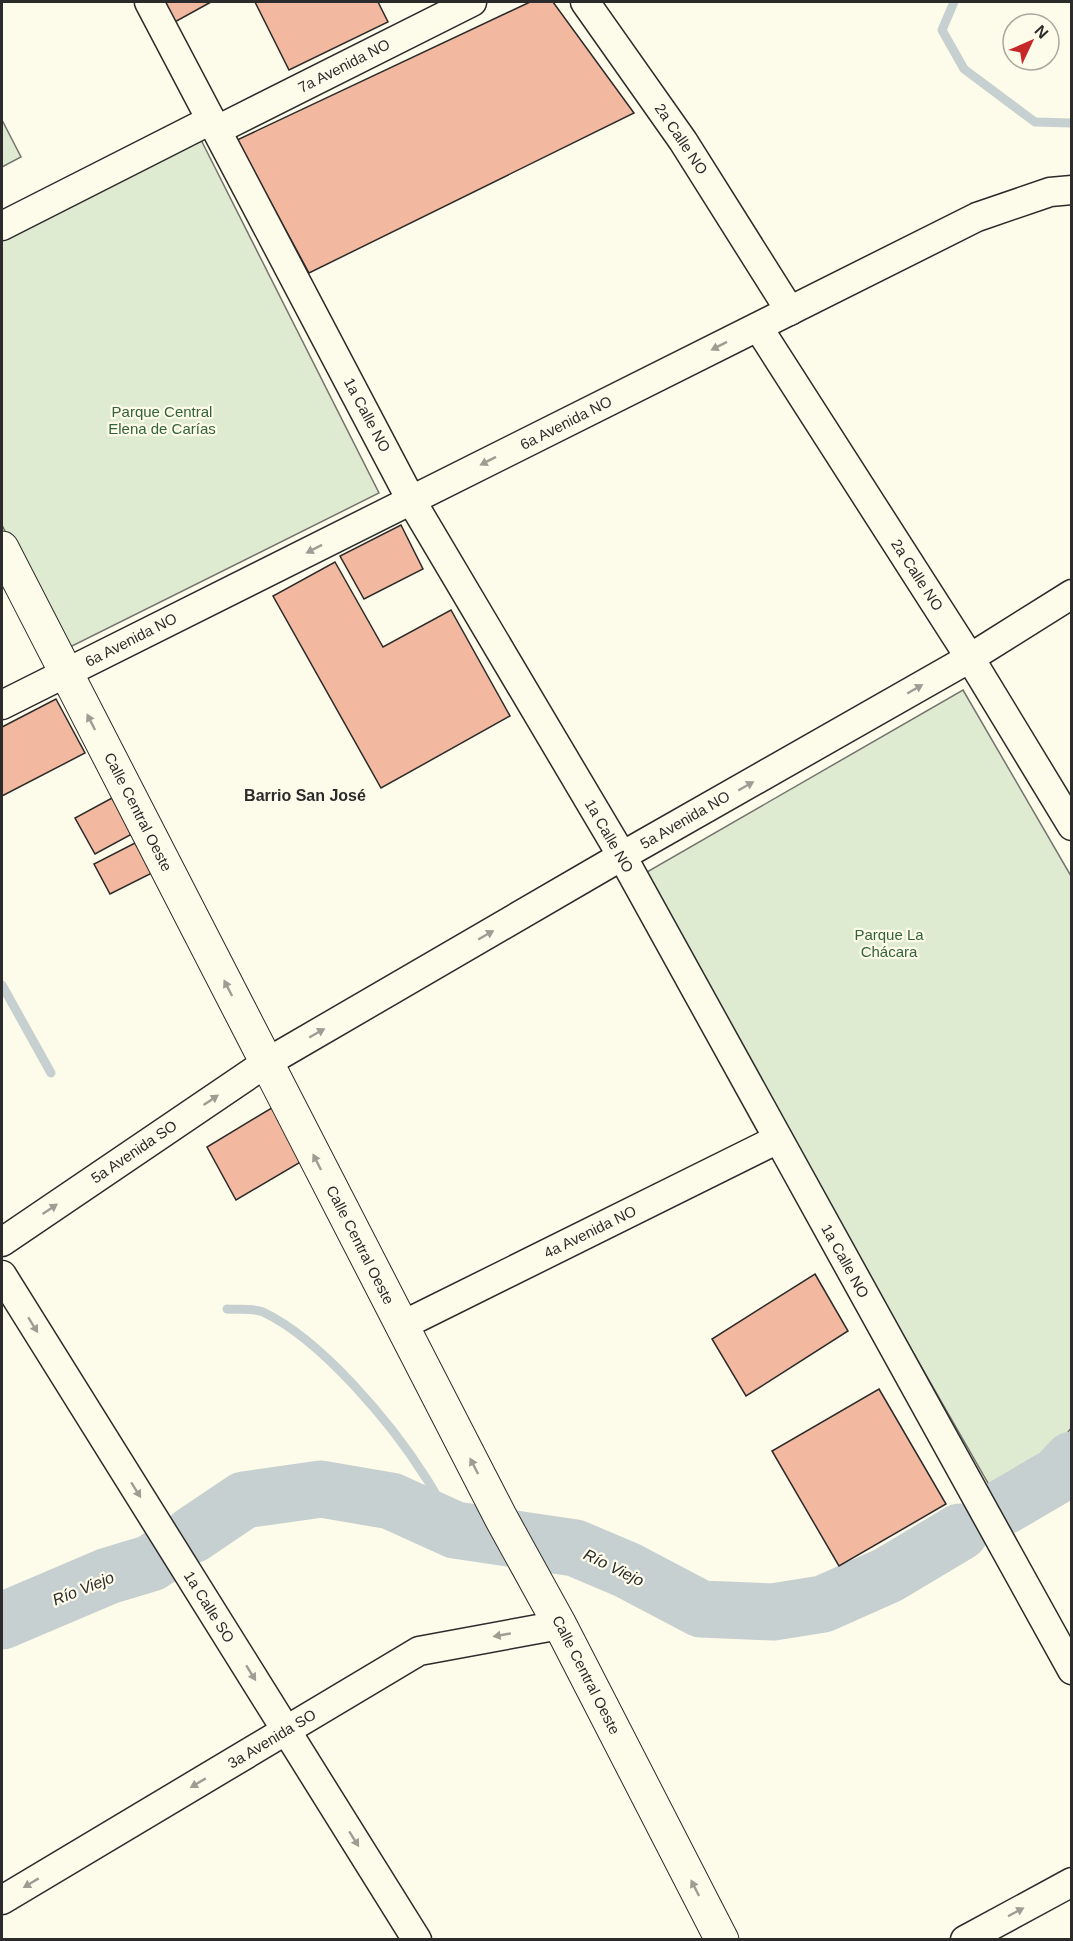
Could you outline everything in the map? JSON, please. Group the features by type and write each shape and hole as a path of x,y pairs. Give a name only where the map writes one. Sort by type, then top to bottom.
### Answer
{"street":[{"name":"1a Calle NO","path":"149,2 411,500 622,856 1071,1670"},
{"name":"7a Avenida NO","path":"2,226 472,2"},
{"name":"2a Calle NO","path":"585,2 683,141 790,311"},
{"name":"6a Avenida NO","path":"2,705 977,217 1050,192 1071,190"},
{"name":"2a Calle NO","path":"758,327 970,658 1071,826"},
{"name":"Calle Central Oeste","path":"2,548 401,1326 501,1518 560,1625 722,1940"},
{"name":"5a Avenida NO","path":"266,1063 622,856 970,658 1071,594"},
{"name":"5a Avenida SO","path":"2,1242 266,1063"},
{"name":"4a Avenida NO","path":"401,1326 778,1139"},
{"name":"1a Calle SO","path":"2,1275 417,1940"},
{"name":"3a Avenida SO","path":"2,1900 419,1651 560,1625"},
{"path":"965,1940 1071,1882"}],"green space":[{"path":"2,120 21,157 2,167"},
{"name":"Parque Central Elena de Carías","path":"193,124 379,493 64,650 2,525 2,219"},
{"name":"Parque La Chácara","path":"963,690 1071,876 1072,1427 1047,1459 992,1490 640,876"}],"building":[{"path":"162,2 211,2 173,23"},
{"path":"255,2 378,2 388,22 289,70"},
{"path":"530,2 553,2 634,113 309,273 237,140"},
{"path":"401,525 423,569 364,599 340,556"},
{"path":"335,562 383,647 451,610 510,716 381,788 273,596"},
{"path":"56,699 85,753 2,796 2,727"},
{"path":"112,798 132,834 95,854 75,818"},
{"path":"135,843 152,873 110,894 94,864"},
{"path":"275,1106 304,1160 236,1200 207,1147"},
{"path":"815,1274 848,1331 746,1396 712,1339"},
{"path":"879,1389 946,1504 839,1566 772,1451"}],"waterway":[{"path":"954,2 942,30 964,69 1035,122 1072,123"},
{"path":"2,985 51,1073"},
{"path":"227,1309 263,1312 286,1325 332,1363 375,1409 412,1457 430,1484 455,1530"},
{"name":"Río Viejo","path":"1005,1506 1058,1475 1072,1460"},
{"name":"Río Viejo","path":"192,1535 244,1500 321,1489 391,1501 455,1530 575,1548 627,1570 701,1609 773,1612 823,1604 888,1575 960,1532"},
{"name":"Río Viejo","path":"2,1621 108,1576 151,1563 163,1555"}],"district":[{"name":"Barrio San José","path":"305,795"}]}
